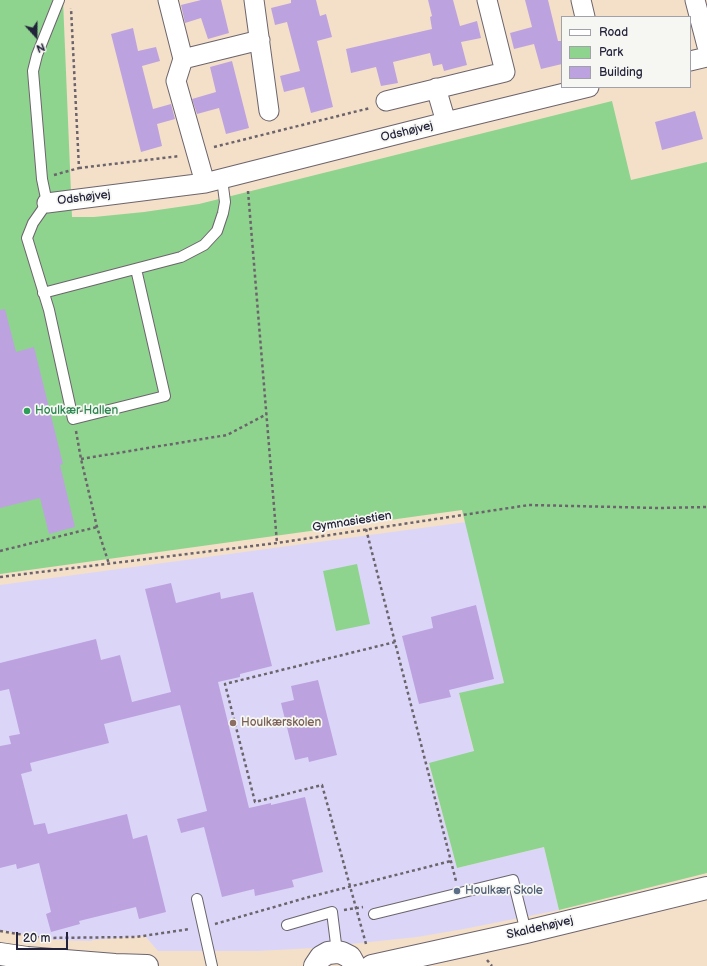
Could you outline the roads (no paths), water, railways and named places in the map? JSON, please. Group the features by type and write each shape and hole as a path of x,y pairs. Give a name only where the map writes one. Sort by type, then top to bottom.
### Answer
{"street":[{"path":"168,0 183,59 176,81 196,151 214,181"},
{"path":"254,0 269,111"},
{"path":"386,100 504,72 487,0"},
{"path":"581,0 585,16"},
{"path":"695,0 707,46"},
{"path":"183,59 260,40"},
{"path":"691,61 707,57"},
{"name":"Odshøjvej","path":"436,88 446,122"},
{"name":"Odshøjvej","path":"47,202 214,181 584,88"},
{"name":"Skaldehøjvej","path":"372,966 526,932 707,888"},
{"path":"315,966 321,957 328,953 337,952 350,958 355,966"},
{"path":"0,954 93,964 147,966"}],"lane":[{"name":"Odshøjvej","path":"47,202 42,179 33,71 37,55 59,0"},
{"path":"43,293 181,257 204,245 217,231 223,213 224,202 214,181"},
{"path":"47,202 33,223 27,238 49,310 73,419 165,396 136,268"},
{"path":"374,914 513,880 526,932"},
{"path":"197,899 212,966"},
{"path":"287,925 332,912 337,952"}],"place":[{"name":"Houlkær Hallen","path":"27,411"},
{"name":"Houlkærskolen","path":"233,723"},
{"name":"Houlkær Skole","path":"457,891"}]}
